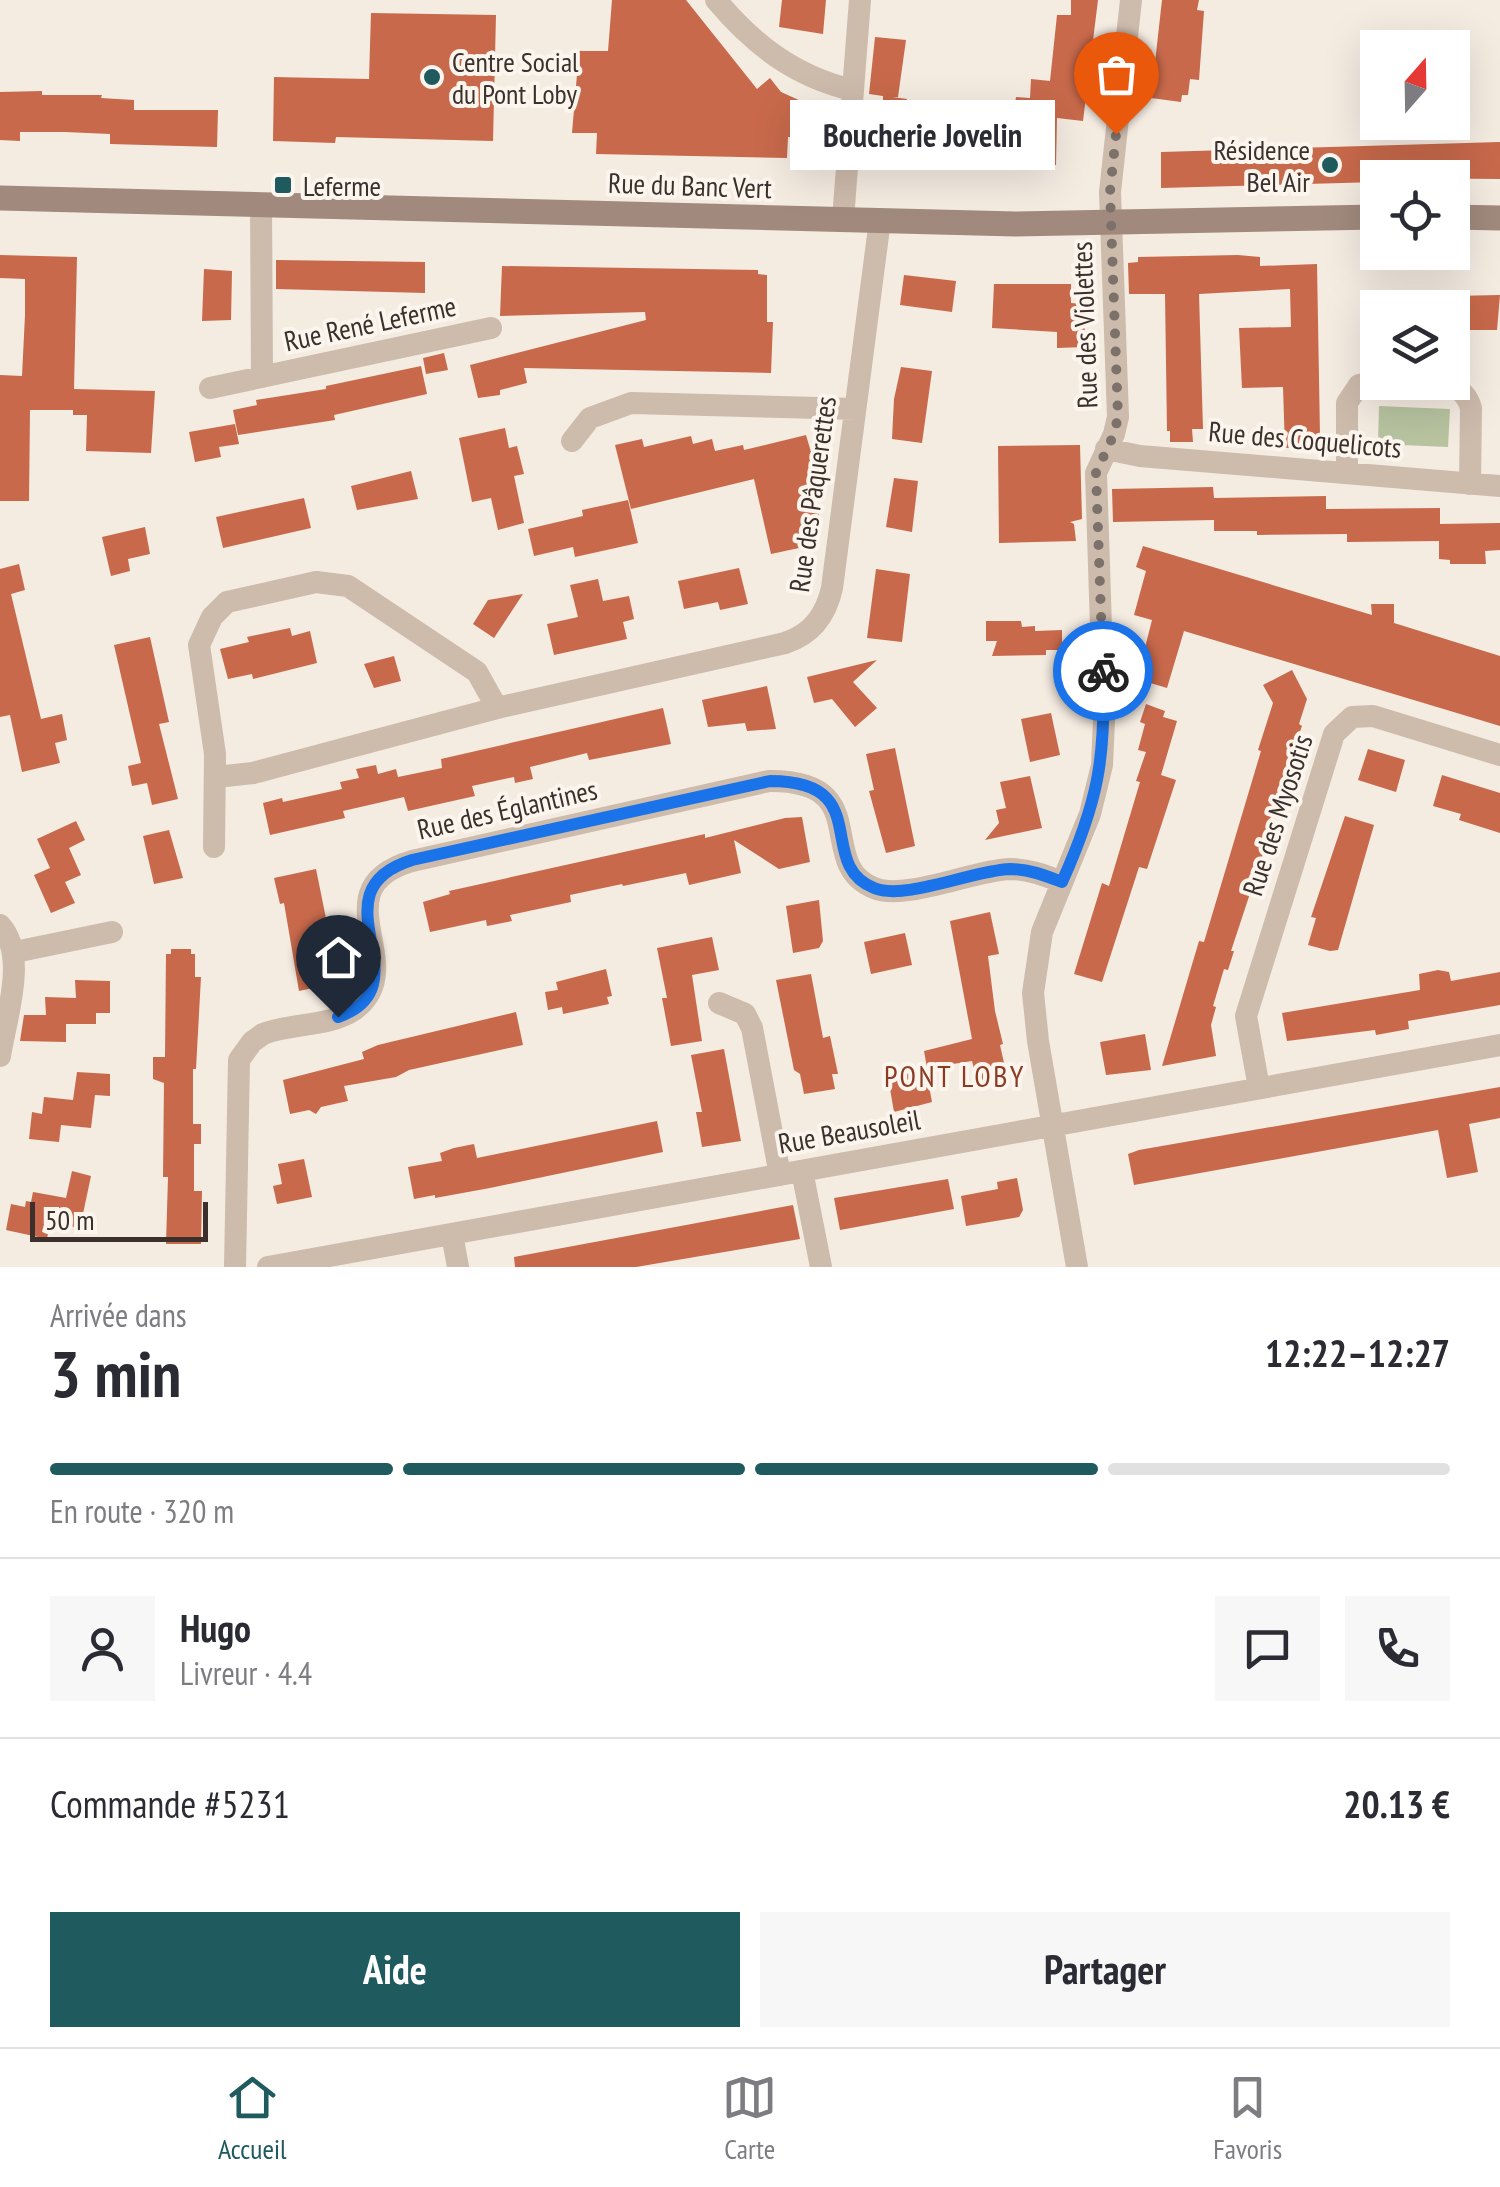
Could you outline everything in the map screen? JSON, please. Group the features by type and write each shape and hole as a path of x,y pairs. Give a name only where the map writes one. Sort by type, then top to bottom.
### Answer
{"street":[{"path":"716,0 751,39 774,57 819,81 852,90"},
{"path":"843,219 860,0"},
{"name":"Rue des Violettes","path":"1077,1267 1036,1031 1033,979 1042,932 1090,814 1102,765 1096,473 1114,434 1118,408 1110,180 1130,0"},
{"name":"Rue du Banc Vert","path":"0,198 1111,224 1360,217"},
{"name":"Rue René Leferme","path":"262,204 262,377"},
{"path":"1470,217 1500,218"},
{"name":"Rue des Pâquerettes","path":"216,777 252,773 497,708 784,642 806,633 823,615 832,588 880,220"},
{"name":"Rue René Leferme","path":"210,388 491,328"},
{"path":"1347,473 1347,403 1350,393 1360,385"},
{"path":"1469,400 1470,484"},
{"path":"572,441 590,418 631,403 855,409"},
{"name":"Rue des Coquelicots","path":"1106,449 1140,456 1500,486"},
{"path":"214,848 216,777 200,645 217,610 234,600 316,582 348,586 477,672 497,708"},
{"name":"Rue des Myosotis","path":"1259,1088 1246,1016 1334,734 1352,717 1366,715 1500,755"},
{"name":"Rue des Églantines","path":"234,1267 239,1060 263,1034 345,1014 368,995 376,962 367,903 376,880 389,869 412,860 713,793 784,781 814,788 828,800 838,818 851,868 876,890 896,892 1006,869 1026,870 1062,882"},
{"path":"0,925 15,952 0,1056"},
{"path":"15,952 112,932"},
{"path":"719,1003 745,1014 752,1028 821,1267"},
{"name":"Rue Beausoleil","path":"268,1267 1500,1045"},
{"path":"452,1234 458,1267"}],"green space":[{"path":"1379,406 1450,409 1448,447 1378,444"}],"building":[{"path":"612,0 686,0 757,89 770,78 781,92 827,115 826,138 788,137 787,158 596,154 597,133 572,133 579,51 608,51"},
{"path":"782,0 826,0 823,34 779,27"},
{"path":"1071,0 1098,0 1083,121 1057,118 1056,165 907,161 907,145 882,145 883,96 869,94 875,37 906,40 898,97 893,97 907,99 908,135 1010,137 1016,97 1030,98 1031,79 1050,81 1057,15 1071,15"},
{"path":"1162,0 1199,0 1197,10 1204,11 1199,80 1190,79 1188,95 1182,95 1181,102 1151,98"},
{"name":"Centre Social du Pont Loby","path":"371,13 496,15 493,141 336,137 335,143 273,141 274,77 369,79"},
{"path":"42,91 42,95 102,95 101,98 134,100 134,110 218,110 217,147 110,144 110,134 65,132 20,132 20,141 0,140 0,92"},
{"name":"Résidence Bel Air","path":"1500,142 1500,179 1470,179 1470,160 1360,160 1360,182 1161,188 1161,152"},
{"path":"0,255 77,257 74,389 155,391 151,453 86,451 87,415 73,415 73,410 30,410 29,501 0,501 0,375 22,376 25,279 0,278"},
{"path":"1138,257 1260,257 1260,266 1317,264 1320,436 1315,437 1315,448 1285,448 1283,387 1242,388 1239,328 1291,327 1290,289 1199,294 1203,429 1192,429 1193,442 1170,442 1165,294 1129,294 1128,263 1138,262"},
{"path":"276,260 425,262 425,293 276,289"},
{"path":"502,266 758,270 758,274 767,275 767,322 773,322 771,373 524,368 527,383 500,390 500,395 478,398 470,365 646,320 645,312 500,316"},
{"path":"204,269 232,271 231,320 202,321"},
{"path":"904,275 956,281 952,312 900,305"},
{"path":"994,284 1071,284 1071,303 1084,304 1085,347 1057,348 1057,332 992,328"},
{"path":"1500,295 1497,330 1470,330 1470,296"},
{"path":"444,353 448,370 426,374 423,358"},
{"path":"421,366 427,394 334,415 335,420 238,435 233,410 257,405 256,400 326,389"},
{"path":"901,367 932,371 922,443 892,439"},
{"path":"235,424 239,444 219,447 221,457 195,462 189,432"},
{"path":"505,428 509,448 517,446 524,474 514,476 524,523 498,530 491,498 472,502 459,438"},
{"path":"806,435 816,469 808,471 820,519 807,522 813,545 771,554 754,479 631,509 615,445 642,439 644,447 691,436 693,444 712,439 715,451 743,445 744,450"},
{"path":"1080,445 1082,519 1070,522 1074,524 1076,541 999,543 998,446"},
{"path":"411,471 418,499 357,510 351,486"},
{"path":"894,478 918,481 912,532 886,527"},
{"path":"1213,487 1214,498 1326,496 1326,509 1440,508 1440,524 1500,523 1500,550 1485,551 1486,564 1450,564 1450,560 1439,559 1439,541 1347,542 1347,534 1257,535 1257,531 1214,531 1214,520 1113,522 1112,489"},
{"path":"304,498 311,528 223,548 216,517"},
{"path":"628,500 638,543 575,557 573,547 534,556 528,529 583,516 582,510"},
{"path":"145,527 150,554 128,559 130,571 111,576 102,537"},
{"path":"1143,546 1372,615 1371,604 1394,604 1394,623 1500,656 1500,726 1184,631 1167,688 1137,679 1152,620 1134,615 1146,571 1136,567"},
{"path":"19,564 25,590 11,594 41,719 62,714 67,740 55,743 60,763 22,772 10,715 0,717 0,569"},
{"path":"739,568 748,604 720,610 718,602 684,609 678,581"},
{"path":"876,569 910,574 902,642 867,638"},
{"path":"598,579 603,601 629,596 634,619 623,622 627,639 554,655 547,624 578,617 570,585"},
{"path":"523,594 494,638 473,624 488,600"},
{"path":"986,621 1021,621 1022,627 1035,626 1035,631 1062,630 1062,650 1046,650 1046,655 992,656 997,641 986,641"},
{"path":"290,628 292,636 310,631 317,663 253,679 252,674 228,679 220,649 249,642 247,637"},
{"path":"150,637 169,722 159,724 178,799 152,805 147,783 132,786 128,766 141,763 114,645"},
{"path":"394,656 401,681 374,688 364,664"},
{"path":"877,660 853,682 877,708 855,727 832,699 814,703 807,677"},
{"path":"1292,670 1307,699 1299,724 1302,726 1281,783 1228,970 1224,969 1213,1006 1216,1007 1211,1025 1216,1056 1162,1066 1261,751 1258,750 1273,703 1263,685"},
{"path":"767,686 776,729 747,731 745,723 708,727 702,700"},
{"path":"1146,704 1165,711 1163,717 1177,721 1161,775 1176,780 1147,869 1139,867 1102,982 1074,974 1102,883 1109,886 1140,782 1136,781 1146,752 1138,750 1145,724 1140,722"},
{"path":"663,708 671,744 589,760 587,753 530,767 533,779 515,783 514,777 472,786 475,796 408,811 404,797 343,811 345,818 270,835 263,803 342,789 340,782 359,778 356,769 376,765 378,774 396,769 398,777 442,768 441,759"},
{"path":"1051,713 1060,755 1030,762 1021,719"},
{"path":"895,748 915,846 886,853 869,791 874,790 866,754"},
{"path":"1368,749 1405,760 1396,792 1358,780"},
{"path":"1442,775 1500,793 1500,833 1459,820 1461,814 1433,806"},
{"path":"1030,776 1042,828 985,840 999,823 996,810 1006,808 1000,782"},
{"path":"1345,816 1374,825 1338,950 1330,951 1308,945 1316,918 1311,917"},
{"path":"802,817 810,862 779,869 734,840 741,873 689,885 686,873 622,884 570,895 571,902 510,915 512,921 487,926 486,920 430,932 423,902 450,894 449,891 705,834 705,838"},
{"path":"76,821 85,840 69,848 81,875 65,882 75,903 51,913 34,875 50,868 37,839"},
{"path":"169,830 183,878 154,884 143,836"},
{"path":"316,869 337,958 327,960 332,984 299,991 284,903 280,904 274,878"},
{"path":"819,900 823,941 819,948 793,953 786,906"},
{"path":"990,912 999,954 988,956 1008,1081 979,1088 972,1061 927,1068 924,1051 972,1039 950,921"},
{"path":"905,933 912,965 871,974 864,942"},
{"path":"712,937 719,970 692,975 702,1041 671,1046 657,948"},
{"path":"171,949 191,949 191,954 195,954 195,977 201,977 193,1124 201,1124 201,1144 194,1144 194,1191 202,1191 201,1244 166,1244 164,1083 153,1079 153,1057 165,1057 166,954 171,954"},
{"path":"606,969 612,996 607,997 609,1004 563,1014 562,1007 548,1010 545,992 558,990 556,982"},
{"path":"1449,972 1451,981 1500,972 1500,1005 1408,1021 1409,1029 1376,1035 1375,1030 1287,1041 1282,1013 1420,990 1419,974"},
{"path":"811,974 823,1038 830,1036 838,1074 832,1074 835,1089 804,1094 800,1074 794,1070 776,980"},
{"path":"75,980 110,981 110,1013 96,1013 96,1024 66,1024 66,1042 20,1041 24,1015 46,1015 45,997 76,998"},
{"path":"516,1012 523,1045 344,1086 348,1101 321,1107 316,1114 309,1110 290,1114 283,1080 364,1059 362,1052 378,1045"},
{"path":"1145,1034 1151,1070 1106,1075 1100,1042"},
{"path":"724,1049 741,1141 702,1147 696,1112 702,1112 691,1055"},
{"path":"926,1070 932,1102 894,1112 888,1077"},
{"path":"77,1072 110,1074 110,1096 95,1095 91,1128 61,1125 59,1142 29,1139 32,1112 42,1114 44,1097 73,1100"},
{"path":"1500,1087 1500,1118 1469,1124 1478,1172 1447,1178 1438,1130 1134,1185 1128,1154 1139,1150"},
{"path":"657,1121 663,1152 490,1188 414,1199 408,1167 442,1161 440,1153 454,1148 474,1144 477,1158"},
{"path":"304,1159 312,1197 277,1204 273,1186 282,1184 278,1164"},
{"path":"72,1171 91,1176 80,1228 50,1222 47,1239 6,1230 11,1204 25,1207 33,1192 66,1198"},
{"path":"1017,1178 1023,1210 1019,1217 966,1226 961,1196 998,1189 997,1182"},
{"path":"948,1179 954,1209 840,1230 834,1198"},
{"path":"793,1205 800,1239 636,1267 515,1267 514,1257"}],"way so far":[{"path":"1103,671 1096,473 1118,417 1110,192 1116,134"}],"place":[{"name":"Centre Social du Pont Loby","path":"432,77"},
{"name":"Boucherie Jovelin","path":"1116,134"},
{"name":"Résidence Bel Air","path":"1330,165"},
{"name":"Leferme","path":"283,185"}],"district":[{"name":"PONT LOBY","path":"955,1075"}],"route":[{"path":"338,1017 357,1007 374,982 376,962 367,903 376,880 389,869 412,860 770,781 796,782 821,792 834,807 851,868 876,890 896,892 1006,869 1026,870 1062,882 1099,782 1104,735 1103,671"}]}
